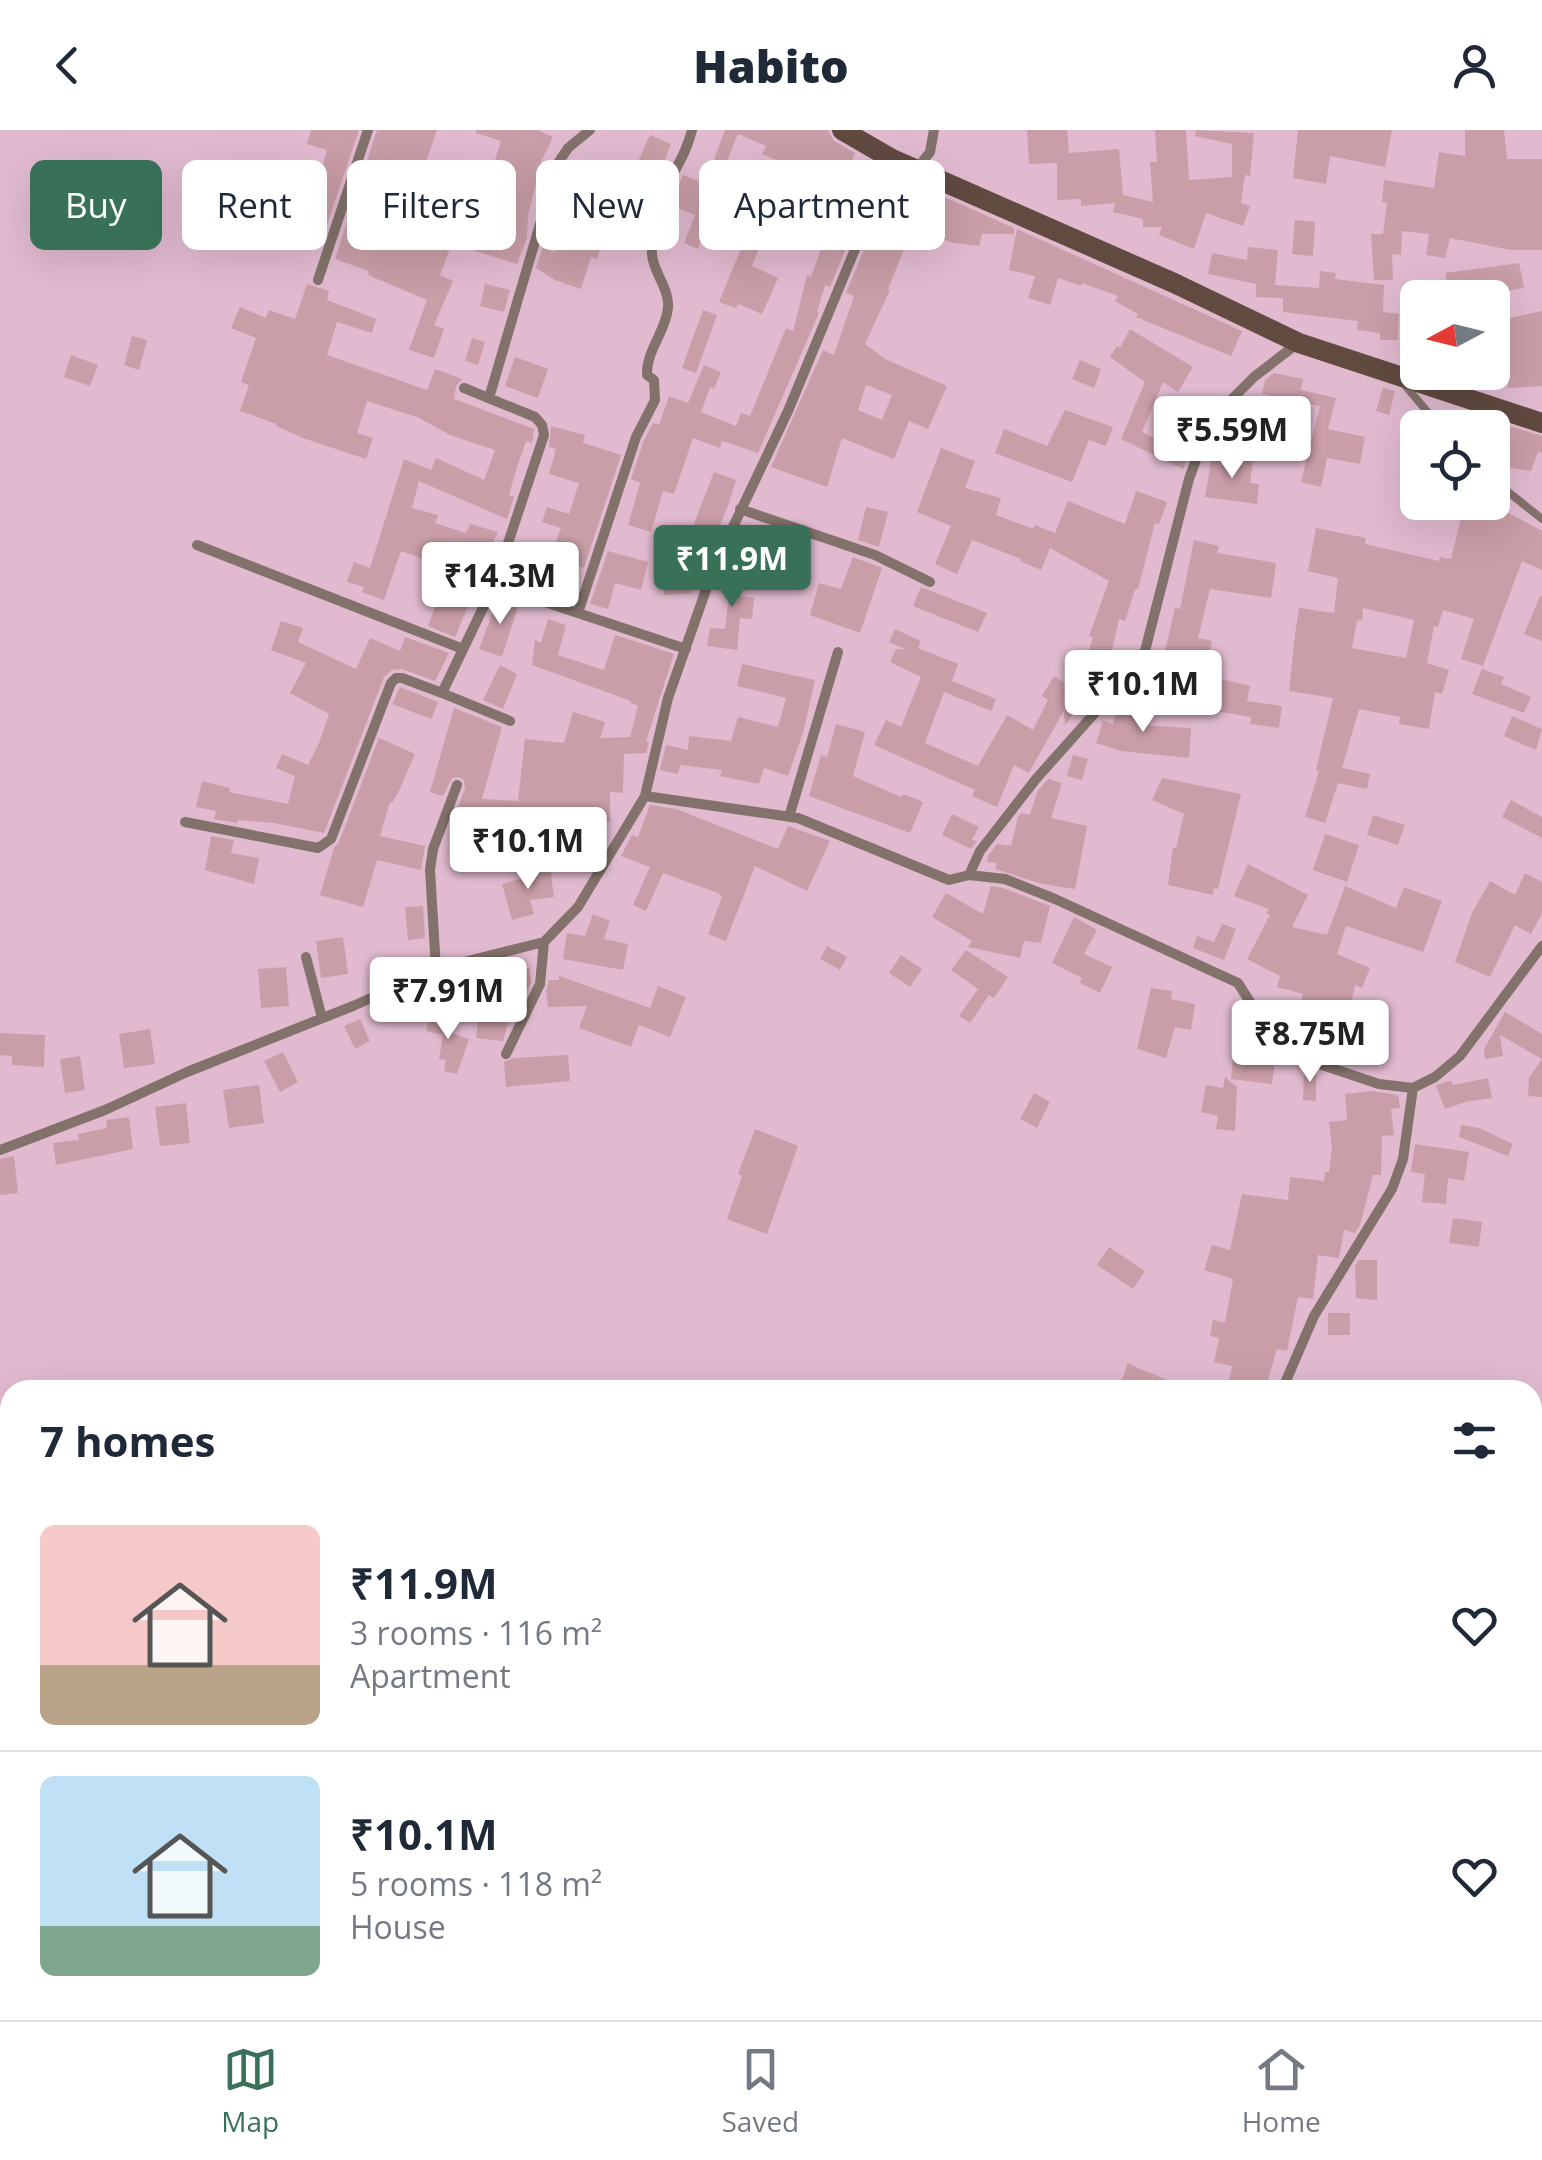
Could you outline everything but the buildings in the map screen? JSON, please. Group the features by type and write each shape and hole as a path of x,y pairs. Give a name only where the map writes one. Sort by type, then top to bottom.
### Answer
{"main road":[{"path":"842,130 892,159"},
{"path":"945,182 1174,283 1298,343 1542,423"}],"street":[{"path":"318,280 368,130"},
{"path":"489,398 558,164 568,148 590,130"},
{"path":"578,613 636,436 656,400 654,380 648,375 647,366 668,314 668,300 652,250 666,190 685,158 692,130"},
{"path":"924,160 930,152 934,130"},
{"path":"0,1150 105,1110 187,1072 436,970 544,942 578,907 645,796 668,698 714,567 788,411 892,159"},
{"path":"969,875 980,851 1024,793 1144,651 1189,479 1210,421 1254,377 1298,343"},
{"path":"442,693 494,585 544,435 542,425 534,417 464,388"},
{"path":"740,509 875,555 930,582"},
{"path":"197,545 463,649"},
{"path":"494,585 686,649"},
{"path":"789,817 838,652"},
{"path":"185,822 318,848 326,845 396,678 510,721"},
{"path":"436,970 430,870 433,849 456,785"},
{"path":"645,796 789,817 950,880 969,875 1005,880 1054,899 1238,984 1276,1042 1304,1059 1360,1079 1414,1088 1435,1078 1460,1056 1542,946"},
{"path":"506,1054 540,984 544,942"},
{"path":"306,956 322,1018"},
{"path":"1286,1380 1314,1316 1392,1189 1403,1158 1414,1088"}],"lane":[{"path":"1398,377 1426,410"},
{"path":"1510,493 1542,519"}]}
